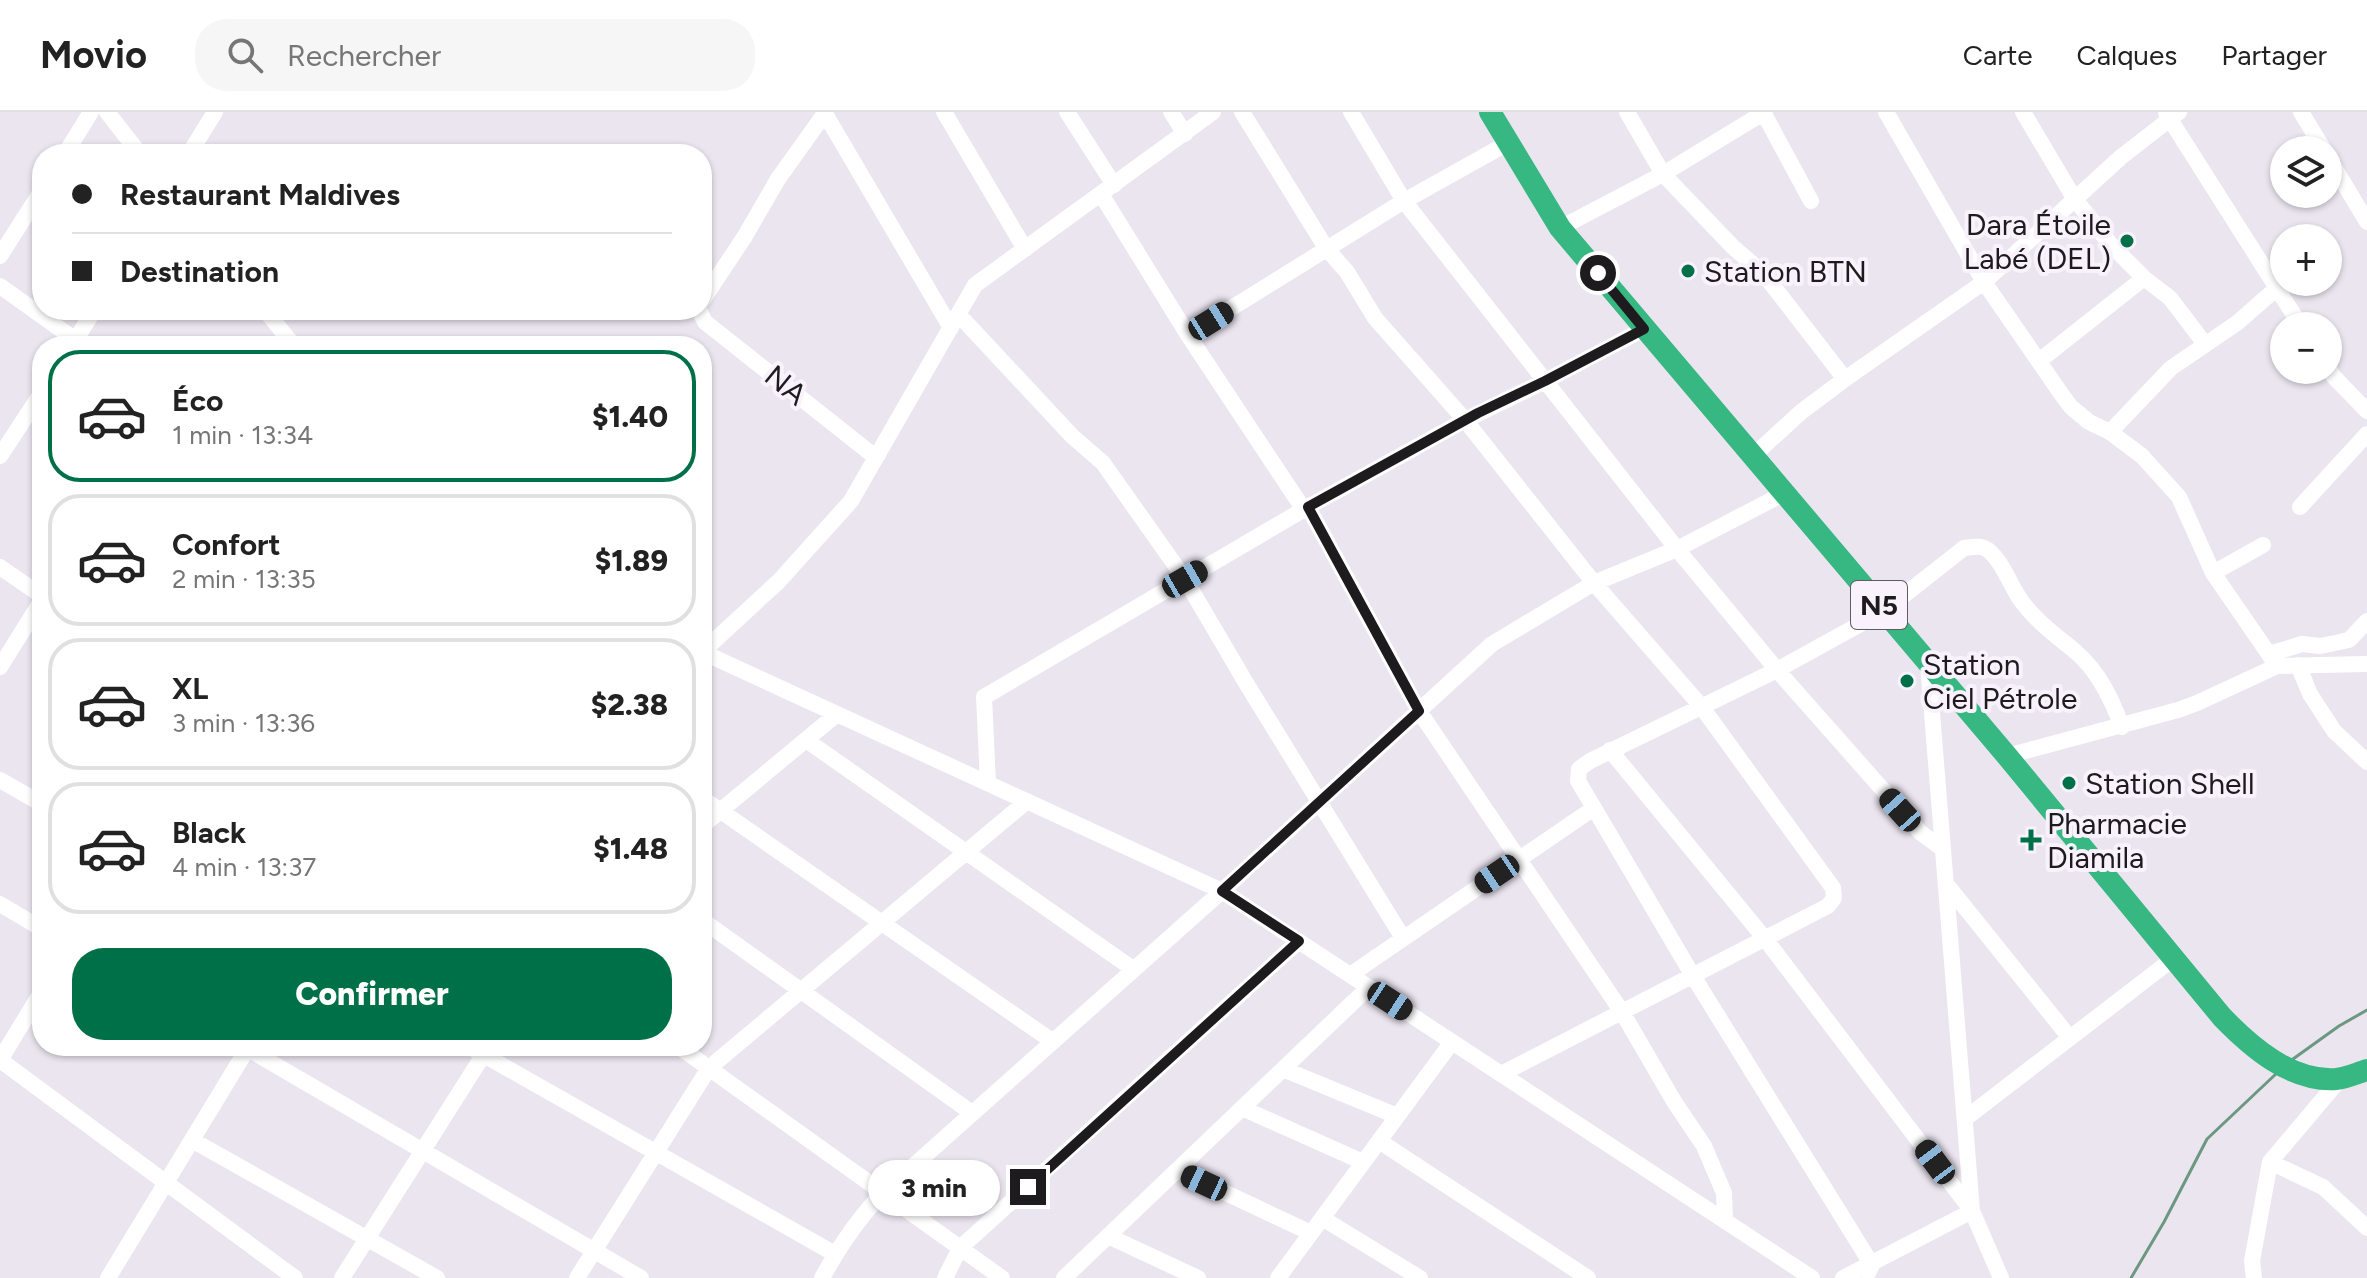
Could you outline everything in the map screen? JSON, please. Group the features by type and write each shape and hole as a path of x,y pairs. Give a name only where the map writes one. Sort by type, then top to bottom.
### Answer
{"highway":[{"name":"N5","path":"1490,112 1560,228 2245,1041 2296,1072 2332,1079"},
{"path":"2332,1079 2367,1070"}],"street":[{"path":"71,144 91,112"},
{"path":"107,112 132,144"},
{"path":"195,144 215,112"},
{"path":"944,112 1025,249"},
{"path":"1067,112 1188,335 1306,508 1419,711 1622,1012 1704,1146 1724,1193 1725,1221"},
{"path":"1171,112 1185,134"},
{"path":"712,643 779,581 851,501 975,285 1213,112"},
{"path":"1242,112 1326,248 1347,272 1375,318 1465,420 1594,583 1701,706 1833,888 1834,898 1828,906 1501,1074"},
{"path":"1351,112 1404,201 1677,549 1777,670 1921,833 1943,849"},
{"path":"1627,112 1663,174 1733,247 1763,273 1845,379"},
{"path":"1560,228 1663,174 1764,112 1811,201"},
{"path":"1886,112 1984,282 2071,407 2142,456 2179,497 2213,573 2273,660 2298,665 2367,664"},
{"path":"2023,112 2074,198 2111,245 2144,278 2170,298 2205,344"},
{"path":"2301,112 2316,136"},
{"path":"712,286 778,179 825,113 955,321 1103,463 1185,579 1403,938"},
{"path":"1754,455 1801,412 1984,282 2074,198 2172,115 2270,276"},
{"path":"1188,335 1404,201 1508,143"},
{"path":"2342,180 2367,222"},
{"path":"0,256 32,206"},
{"path":"2039,361 2144,278"},
{"path":"0,286 32,310"},
{"path":"2110,432 2171,368 2237,323 2270,294"},
{"path":"46,320 67,336"},
{"path":"273,320 286,336"},
{"name":"NA","path":"704,320 869,452 878,455"},
{"path":"988,783 984,697 1306,508 1465,420 1644,329"},
{"path":"2341,384 2367,411"},
{"path":"0,456 32,407"},
{"path":"2300,507 2367,434"},
{"path":"822,1278 868,1208 883,1193 1222,891 1492,644 1594,583 1677,549 1785,493"},
{"path":"2213,573 2263,545"},
{"path":"1869,1271 1578,781 1579,769 1610,750 1777,670 1884,611 1964,548 1980,546 1990,551 2022,602 2043,627 2079,655 2102,684 2122,727"},
{"path":"0,567 32,591"},
{"path":"0,667 32,614"},
{"path":"2007,756 2122,727 2197,703 2302,644 2320,646 2349,640 2367,621"},
{"path":"712,657 1222,891 1812,1278"},
{"path":"1928,663 1972,1211"},
{"path":"2298,665 2310,694 2334,731 2367,762"},
{"path":"712,818 837,714"},
{"path":"806,740 1133,969"},
{"path":"1610,750 1766,940 1972,1211 2001,1278"},
{"path":"0,780 32,798"},
{"path":"577,1278 709,1068 1027,801"},
{"path":"712,805 1052,1041"},
{"path":"1350,975 1594,808"},
{"path":"1946,884 2070,1038"},
{"path":"0,904 32,923"},
{"path":"712,927 972,1113"},
{"path":"945,1278 960,1248 1299,941"},
{"path":"1966,1118 2174,958"},
{"path":"1064,1278 1369,987"},
{"path":"32,1007 0,1060 295,1278"},
{"path":"1278,1278 1452,1042"},
{"path":"108,1278 242,1056"},
{"path":"262,1056 641,1278"},
{"path":"342,1278 483,1056"},
{"path":"497,1056 657,1153 835,1254"},
{"path":"692,1056 1002,1278"},
{"path":"1283,1069 1397,1116"},
{"path":"2254,1278 2252,1261 2270,1162 2332,1079"},
{"path":"1242,1108 1363,1162"},
{"path":"192,1140 437,1278"},
{"path":"1379,1141 1588,1278"},
{"path":"2270,1162 2323,1187 2367,1228"},
{"path":"1177,1170 1311,1233"},
{"path":"1843,1278 1869,1271 1972,1211"},
{"path":"1322,1218 1420,1278"},
{"path":"1108,1236 1198,1278"}],"waterway":[{"path":"2293,1059 2367,1010"},
{"path":"2131,1278 2207,1139 2278,1072"}],"place":[{"name":"Dara Étoile Labé (DEL)","path":"2127,241"},
{"name":"Station BTN","path":"1688,271"},
{"name":"Station Ciel Pétrole","path":"1907,681"},
{"name":"Station Shell","path":"2069,783"},
{"name":"Pharmacie Diamila","path":"2031,840"}],"route":[{"path":"1028,1187 1299,941 1222,891 1419,711 1308,507 1478,413 1644,329 1598,273"}]}
